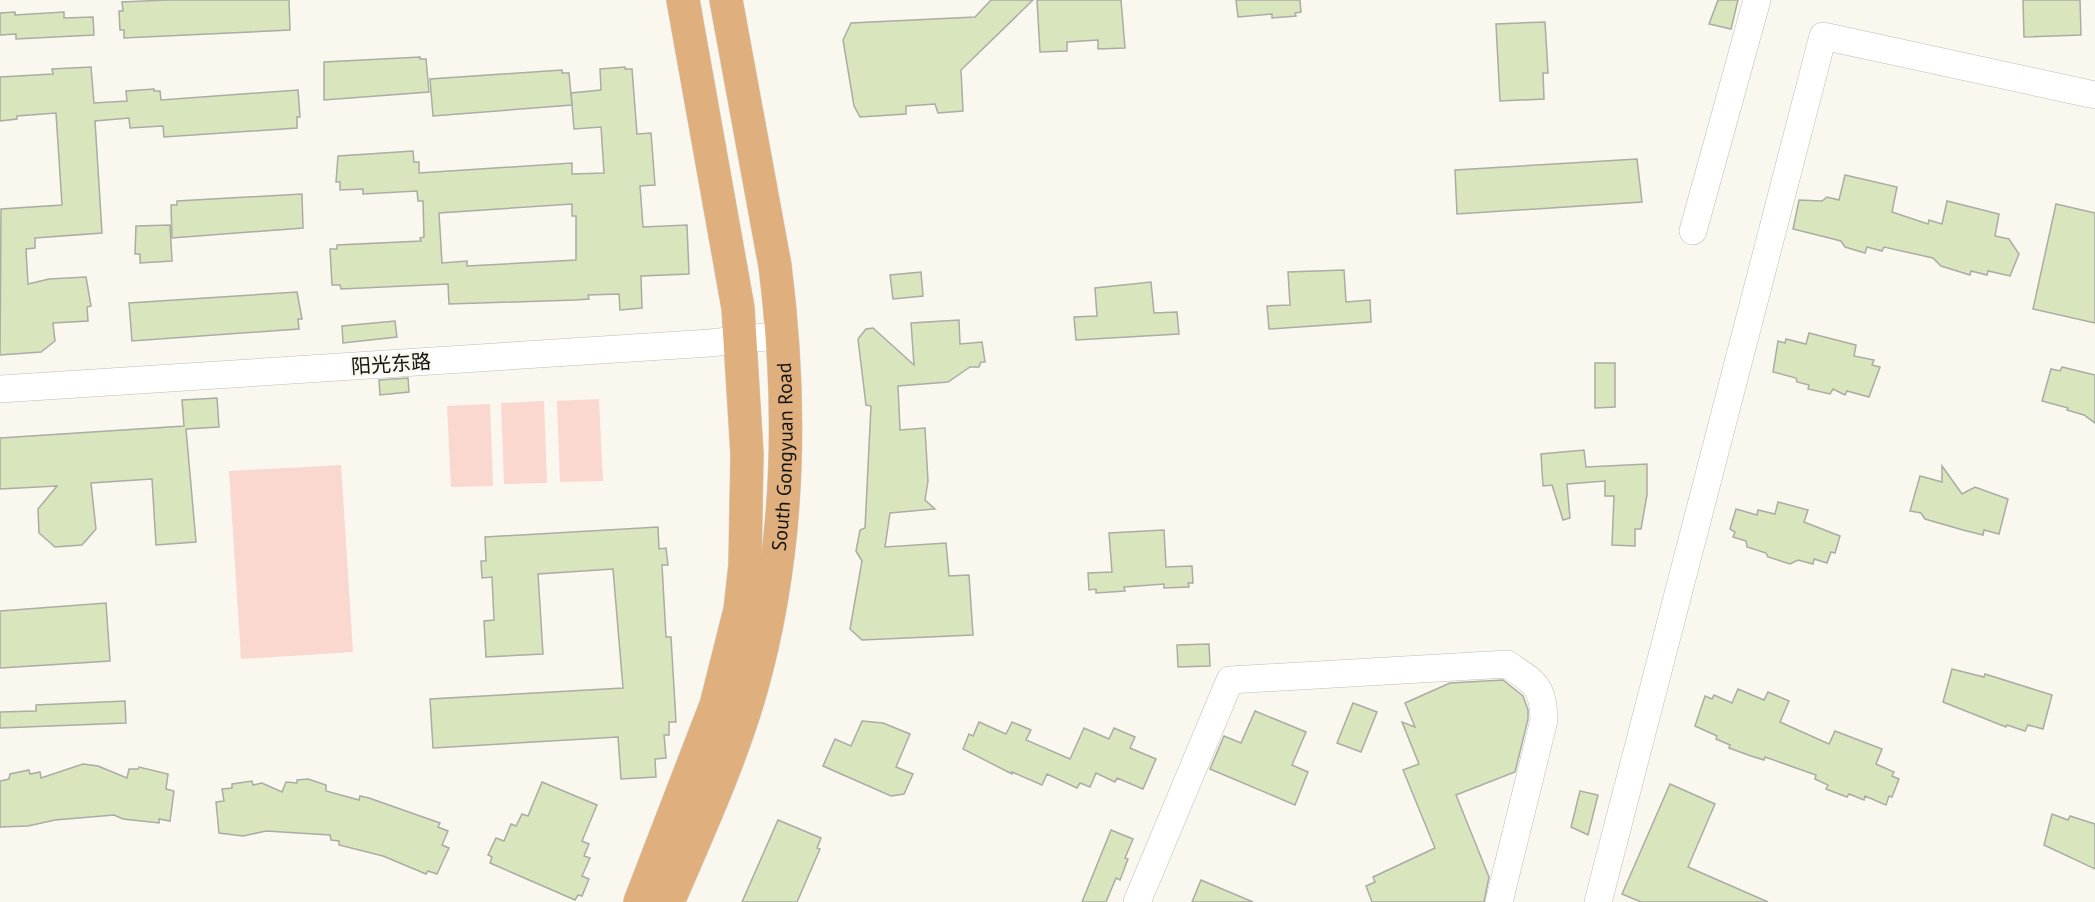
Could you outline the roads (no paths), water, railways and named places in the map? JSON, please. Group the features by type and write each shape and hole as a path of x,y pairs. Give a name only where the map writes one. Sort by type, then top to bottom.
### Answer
{"main road":[{"name":"South Gongyuan Road","path":"640,902 716,705 740,610 746,565 747,454 738,308 683,0"},
{"name":"South Gongyuan Road","path":"668,902 734,742 750,693 766,627 777,565 786,462 783,335 776,266 726,0"}],"street":[{"path":"1693,231 1757,0"},
{"path":"1598,902 1823,36 2095,94"},
{"name":"阳光东路","path":"0,389 740,340 783,335"},
{"path":"1137,902 1230,680 1507,664 1529,678 1543,696 1544,720 1499,902"}]}
